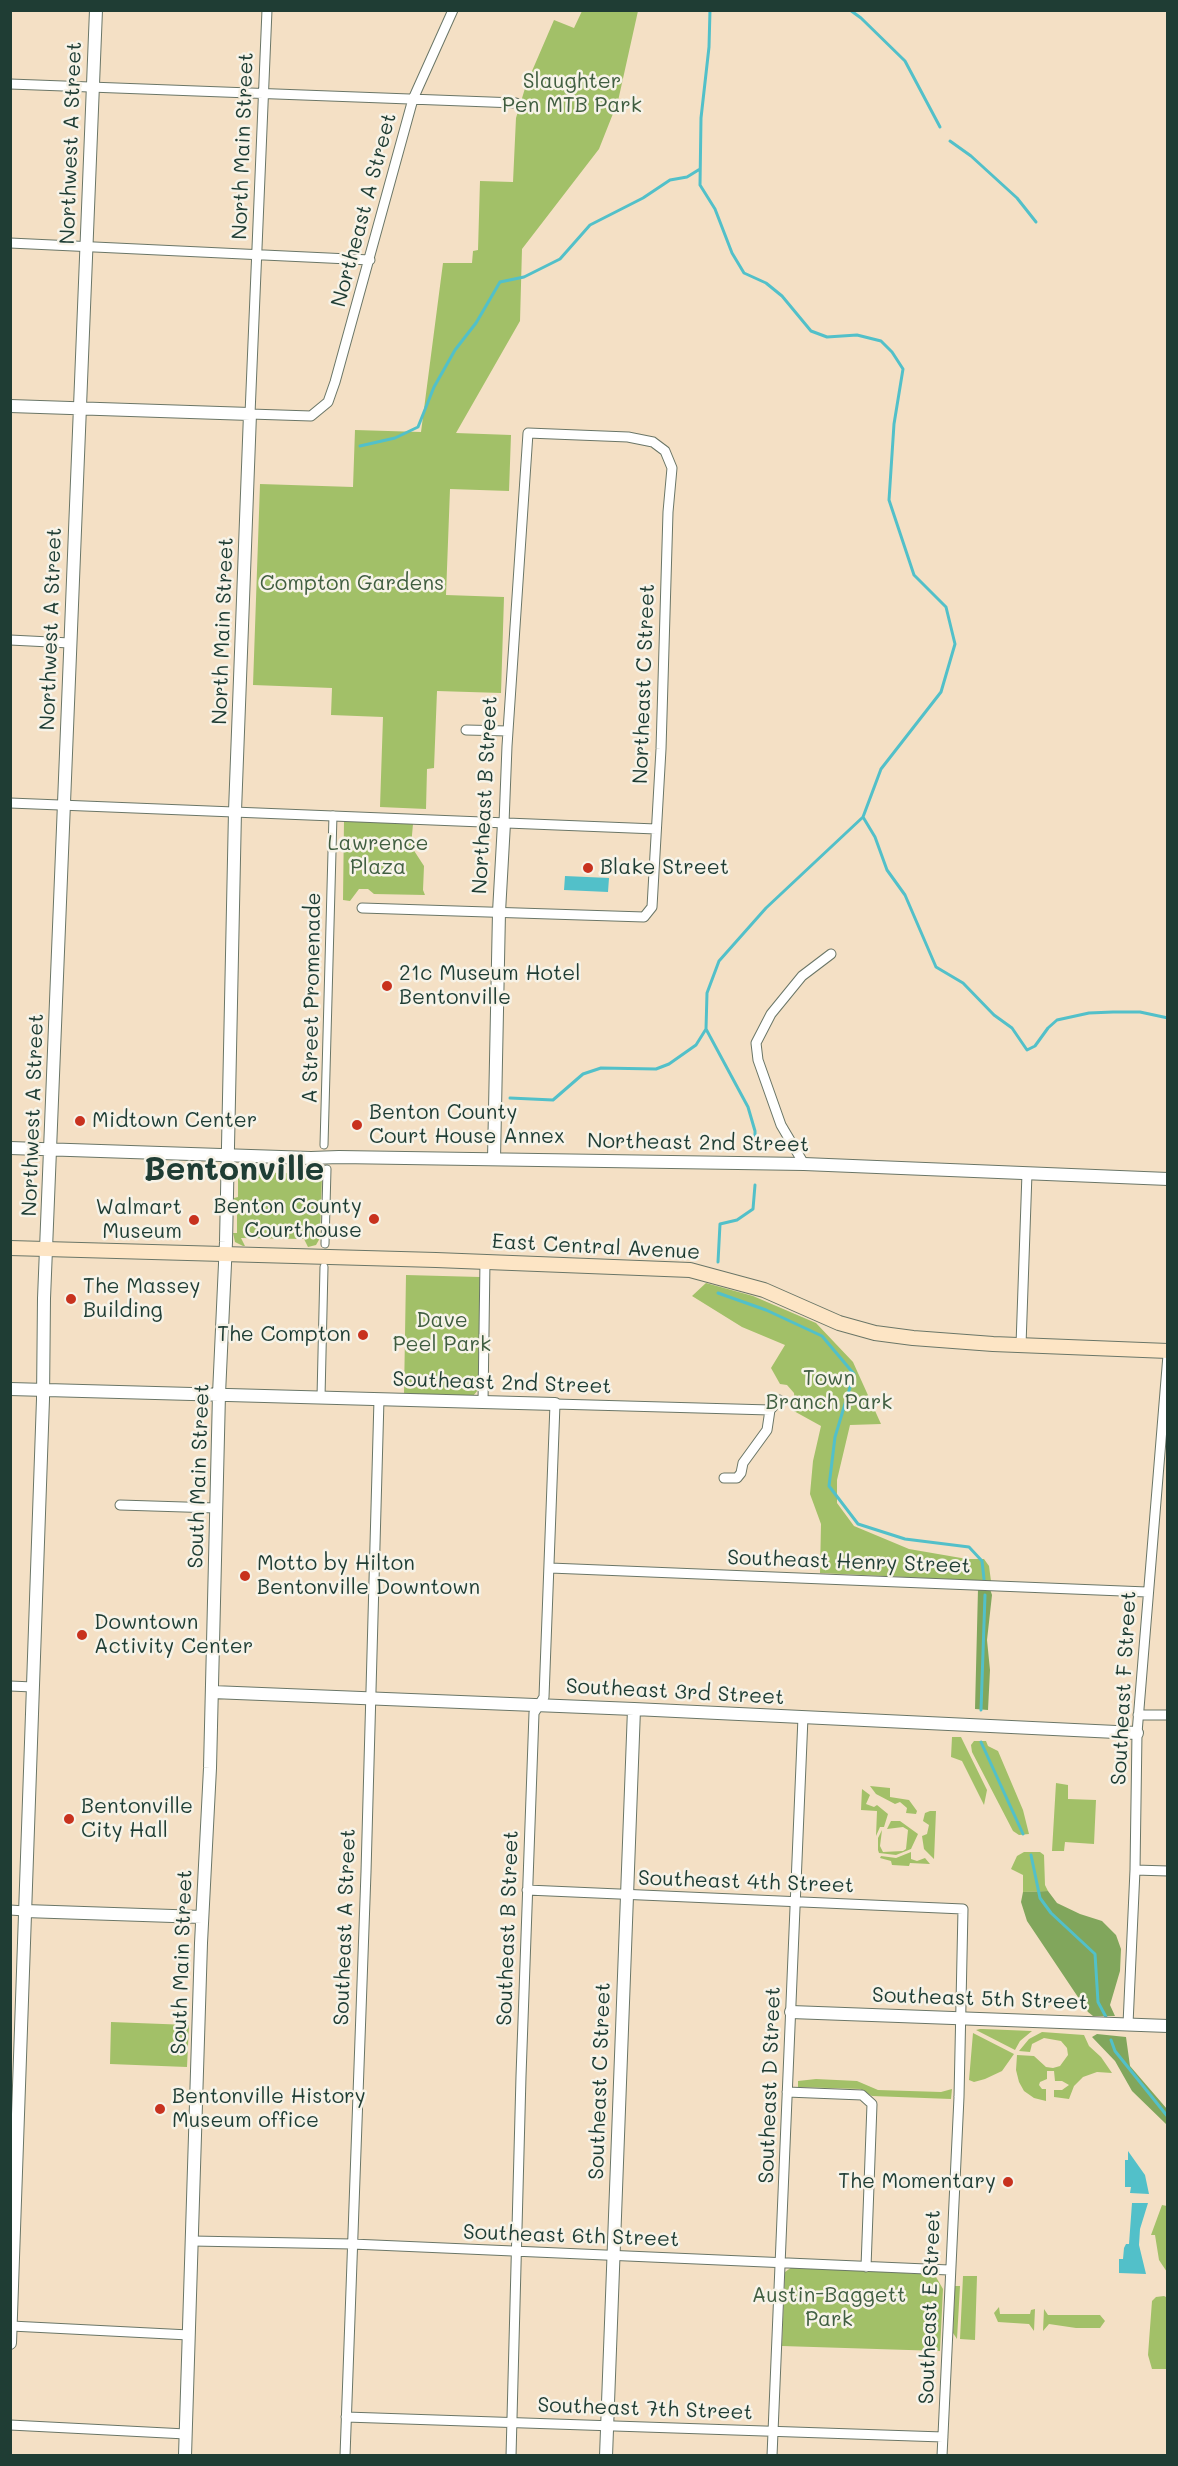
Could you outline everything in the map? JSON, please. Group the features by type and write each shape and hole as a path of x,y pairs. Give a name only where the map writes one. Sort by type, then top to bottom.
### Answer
{"main road":[{"name":"East Central Avenue","path":"10,1248 485,1261 690,1270 764,1290 839,1323 875,1333 934,1340 1167,1353"}],"street":[{"name":"Northwest A Street","path":"10,2343 63,806 96,10"},
{"name":"North Main Street","path":"226,1254 235,811 267,10"},
{"name":"Northeast A Street","path":"250,414 311,416 328,402 370,260 413,99 453,10"},
{"path":"10,84 516,103"},
{"path":"10,243 370,260"},
{"path":"10,406 250,414"},
{"name":"Northeast B Street","path":"494,1159 499,912 507,731 528,433 628,437 653,442 665,451"},
{"name":"Northeast C Street","path":"499,912 644,917 652,907 661,750 668,512 672,468 665,451"},
{"path":"10,640 70,644"},
{"path":"466,730 507,731"},
{"path":"10,803 656,829"},
{"name":"A Street Promenade","path":"324,1145 333,815"},
{"path":"362,908 499,912"},
{"path":"804,1164 781,1125 758,1060 756,1042 771,1014 802,976 831,954"},
{"name":"Northeast 2nd Street","path":"10,1148 311,1158 339,1156 804,1164 1167,1179"},
{"path":"325,1244 327,1169"},
{"path":"1021,1345 1027,1173"},
{"name":"South Main Street","path":"185,2456 202,1917 212,1692 219,1394 226,1254"},
{"path":"483,1402 485,1261"},
{"path":"321,1397 324,1267"},
{"name":"Southeast F Street","path":"1128,2024 1135,1870 1138,1714 1167,1353"},
{"name":"Southeast 2nd Street","path":"10,1389 770,1410"},
{"name":"Southeast A Street","path":"345,2456 379,1399"},
{"path":"724,1478 737,1478 741,1473 743,1463 767,1431 770,1410 780,1400"},
{"name":"Southeast B Street","path":"511,2456 534,1713 544,1697 555,1404"},
{"path":"120,1505 216,1508"},
{"name":"Southeast Henry Street","path":"550,1568 1147,1592"},
{"path":"10,1686 33,1687"},
{"name":"Southeast 3rd Street","path":"212,1692 1137,1733"},
{"name":"Southeast C Street","path":"606,2456 634,1709"},
{"path":"1138,1714 1167,1715"},
{"name":"Southeast D Street","path":"772,2456 803,1717"},
{"path":"1135,1870 1167,1871"},
{"name":"Southeast 4th Street","path":"527,1890 963,1909"},
{"name":"Southeast E Street","path":"942,2456 949,2270 959,2097 963,1909"},
{"path":"10,1910 202,1917"},
{"name":"Southeast 5th Street","path":"790,2012 1167,2026"},
{"path":"787,2092 862,2095 872,2104 866,2267"},
{"name":"Southeast 6th Street","path":"192,2241 352,2244 949,2270"},
{"path":"11,2326 189,2335"},
{"name":"Southeast 7th Street","path":"346,2416 943,2437"},
{"path":"10,2425 186,2434"}],"green space":[{"name":"Compton Gardens","path":"582,11 638,11 618,101 599,149 522,249 520,321 456,433 511,435 509,491 450,489 446,595 504,597 501,693 437,691 434,768 427,769 426,809 380,807 383,717 331,715 332,688 253,685 260,484 353,487 355,430 421,432 443,263 472,263 473,251 478,250 480,181 513,182 516,118 526,85 554,20 574,28"},
{"name":"Lawrence Plaza","path":"344,821 413,824 411,846 424,866 423,890 425,895 374,894 368,889 359,889 350,901 343,900"},
{"path":"248,1164 252,1172 314,1174 309,1165 319,1169 322,1176 320,1238 316,1245 308,1247 304,1239 241,1238 245,1246 235,1242 233,1233 237,1233 237,1211 234,1209 234,1198 238,1197 238,1175 235,1173 241,1165"},
{"name":"Dave Peel Park","path":"406,1275 480,1277 478,1390 473,1396 404,1395"},
{"name":"Town Branch Park","path":"706,1283 753,1296 816,1323 853,1362 881,1424 850,1425 837,1480 837,1503 854,1526 909,1549 967,1559 984,1559 989,1566 991,1581 820,1573 821,1524 810,1494 813,1461 821,1426 792,1410 795,1404 794,1393 787,1385 780,1384 771,1368 785,1345 742,1327 692,1296"},
{"path":"978,1589 990,1589 992,1595 987,1640 990,1670 988,1710 975,1709"},
{"path":"952,1737 961,1737 987,1790 984,1805 962,1761 951,1757"},
{"path":"974,1741 986,1741 988,1746 998,1751 1023,1810 1029,1834 1019,1835 1013,1831 972,1752 971,1745"},
{"path":"1056,1783 1068,1785 1068,1799 1096,1800 1094,1844 1065,1842 1064,1851 1052,1851"},
{"path":"870,1786 890,1788 890,1797 909,1800 917,1811 916,1814 906,1813 907,1808 900,1802 895,1804 876,1794"},
{"path":"862,1789 870,1795 866,1804 874,1807 877,1805 888,1814 884,1827 880,1827 876,1836 877,1811 861,1810"},
{"path":"936,1811 934,1859 924,1849 922,1836 927,1834 929,1825 923,1821 925,1813"},
{"path":"891,1821 900,1821 918,1834 911,1849 896,1855 879,1853 878,1838 882,1830 880,1846 883,1852 906,1849 908,1830 903,1827 887,1829"},
{"path":"911,1852 911,1859 917,1861 925,1858 930,1864 892,1865 891,1861 880,1858 881,1856 896,1858"},
{"path":"1024,1852 1040,1852 1044,1855 1045,1885 1048,1891 1023,1892 1023,1875 1011,1869 1017,1856"},
{"path":"1048,1891 1057,1903 1102,1921 1116,1935 1121,1949 1120,1971 1110,2005 1115,2016 1093,2016 1088,2012 1027,1921 1021,1902 1023,1892"},
{"path":"111,2022 189,2025 187,2067 110,2064"},
{"path":"976,2030 1032,2031 1020,2041 1015,2050"},
{"path":"1042,2032 1084,2035 1089,2046 1101,2057 1112,2073 1097,2072 1083,2077 1074,2086 1069,2099 1054,2097 1054,2090 1062,2090 1069,2085 1062,2081 1055,2081 1054,2071 1047,2071 1047,2079 1039,2085 1042,2089 1046,2089 1046,2101 1034,2098 1024,2091 1019,2082 1016,2070 1017,2055 1034,2056 1046,2067 1053,2068 1060,2066 1068,2055 1067,2048 1061,2041 1044,2038 1032,2044 1030,2052 1019,2051 1029,2039"},
{"path":"973,2033 1014,2054 1002,2071 974,2082 969,2080"},
{"path":"1097,2034 1126,2037 1130,2066 1167,2109 1167,2125 1132,2091 1115,2061 1092,2037"},
{"path":"816,2079 857,2081 878,2090 941,2092 952,2089 951,2099 872,2096 860,2089 798,2087 798,2081"},
{"path":"1162,2205 1167,2206 1167,2272 1159,2260 1155,2235 1151,2235"},
{"name":"Austin-Baggett Park","path":"792,2267 923,2274 936,2277 943,2289 940,2351 782,2346 785,2272"},
{"path":"963,2276 977,2276 975,2340 960,2339"},
{"path":"955,2286 960,2286 957,2339 953,2333"},
{"path":"1156,2297 1168,2298 1167,2369 1152,2369 1148,2355 1152,2301"},
{"path":"999,2307 1000,2314 1030,2314 1031,2310 1035,2309 1034,2331 1029,2324 998,2322 994,2313"},
{"path":"1044,2309 1048,2315 1100,2315 1105,2321 1100,2328 1076,2328 1049,2324 1043,2331"}],"water":[{"path":"565,876 609,878 608,892 564,890"},
{"path":"1128,2151 1145,2175 1149,2194 1130,2193 1131,2187 1125,2187 1125,2160 1128,2160"},
{"path":"1132,2203 1148,2203 1140,2229 1139,2245 1146,2274 1119,2273 1119,2259 1123,2259 1124,2248 1126,2244 1129,2244"}],"waterway":[{"path":"710,10 709,47 701,118 700,185 715,209 732,253 744,273 766,283 782,296 811,331 827,337 857,335 881,341 892,352 903,369 894,424 889,500 914,575 946,607 955,644 941,692 881,769 863,817 766,908 719,961 707,993 706,1029 748,1107 755,1131 755,1142"},
{"path":"850,10 905,61 940,127"},
{"path":"950,141 971,156 1017,198 1036,222"},
{"path":"360,446 395,438 418,427 434,387 455,350 476,323 500,282 524,277 560,259 590,225 643,198 670,180 687,177 700,169"},
{"path":"863,817 875,837 887,870 905,895 936,967 963,983 994,1015 1012,1028 1027,1050 1035,1046 1057,1020 1089,1013 1113,1012 1140,1012 1168,1018"},
{"path":"510,1098 553,1100 583,1074 601,1068 656,1069 669,1064 696,1045 706,1029"},
{"path":"718,1262 720,1224 737,1220 753,1209 755,1185"},
{"path":"718,1293 766,1310 822,1336 854,1374 835,1437 829,1486 858,1524 905,1539 969,1547 982,1561 984,1579"},
{"path":"981,1710 985,1595"},
{"path":"981,1742 1023,1834"},
{"path":"1031,1855 1040,1898 1051,1913 1095,1954 1098,2002 1106,2017"},
{"path":"1111,2040 1115,2051 1168,2117"}],"place":[{"name":"Blake Street","path":"588,868"},
{"name":"21c Museum Hotel Bentonville","path":"387,986"},
{"name":"Midtown Center","path":"80,1121"},
{"name":"Benton County Court House Annex","path":"357,1125"},
{"name":"Benton County Courthouse","path":"374,1219"},
{"name":"Walmart Museum","path":"194,1220"},
{"name":"The Massey Building","path":"71,1299"},
{"name":"The Compton","path":"363,1335"},
{"name":"Motto by Hilton Bentonville Downtown","path":"245,1576"},
{"name":"Downtown Activity Center","path":"82,1635"},
{"name":"Bentonville City Hall","path":"69,1819"},
{"name":"Bentonville History Museum office","path":"160,2109"},
{"name":"The Momentary","path":"1008,2182"}],"district":[{"name":"Bentonville","path":"234,1170"}],"park label":[{"name":"Slaughter Pen MTB Park","path":"572,94"}]}
